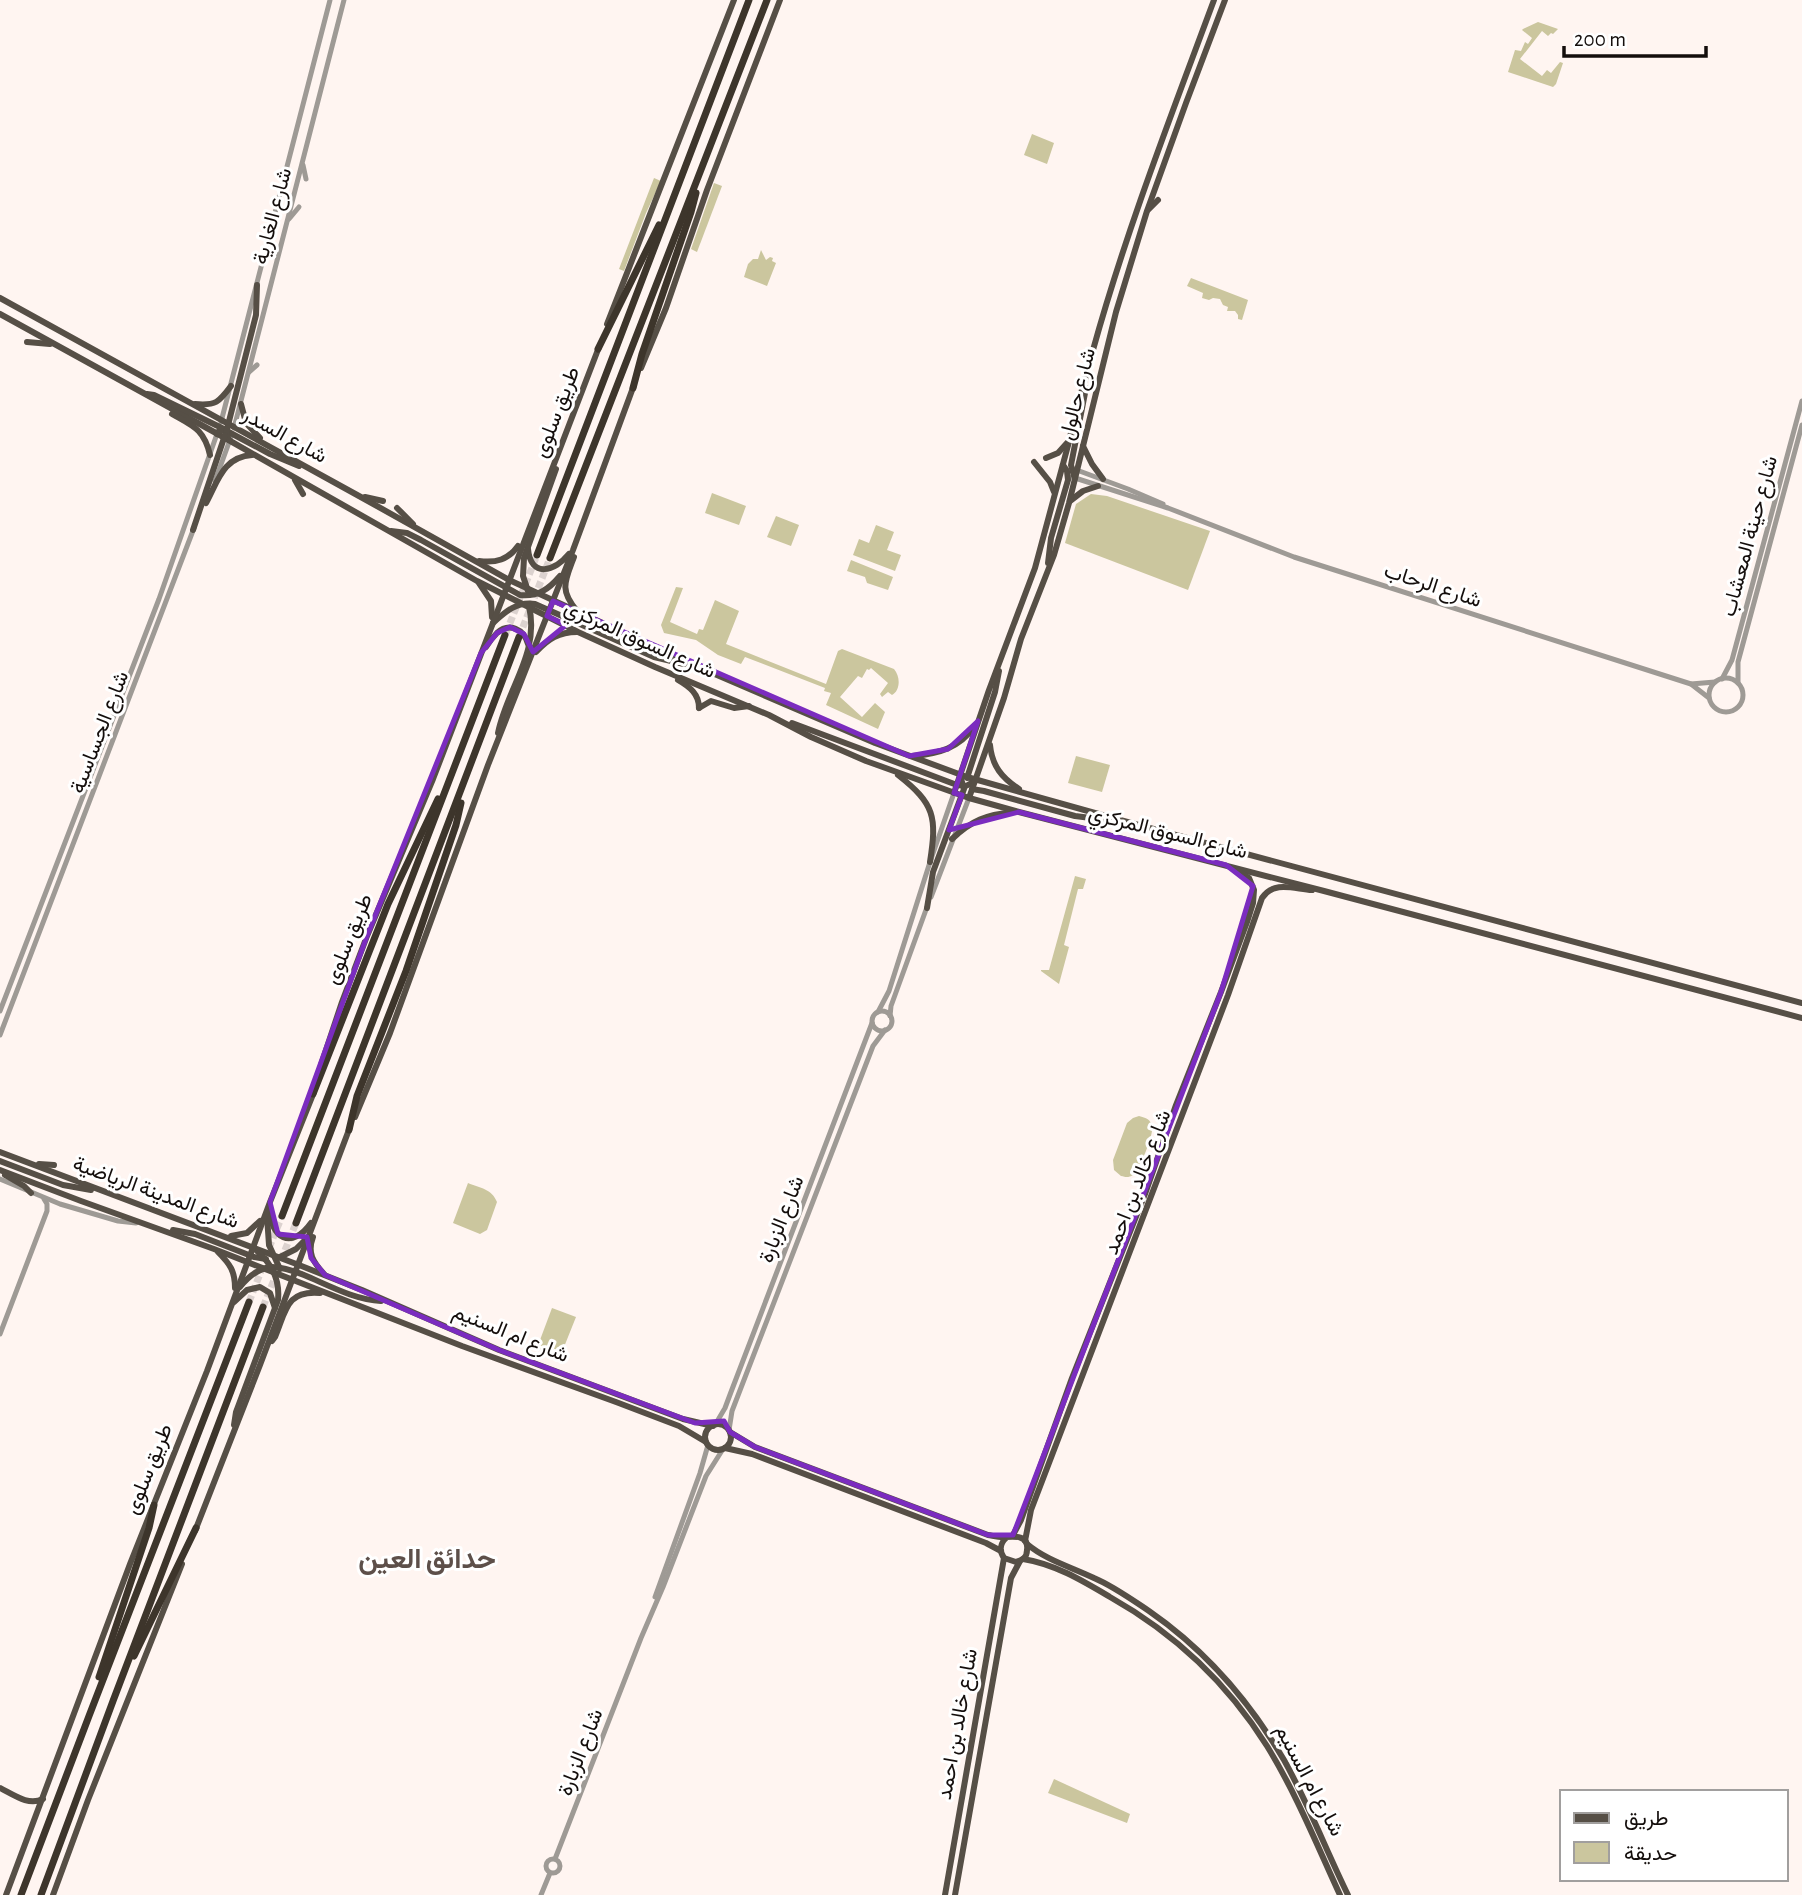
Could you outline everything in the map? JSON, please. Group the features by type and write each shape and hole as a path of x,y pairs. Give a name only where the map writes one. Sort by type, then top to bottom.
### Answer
{"highway":[{"name":"طريق سلوى","path":"537,555 749,0"},
{"path":"550,558 767,0"},
{"path":"633,388 691,212 702,166"},
{"path":"598,349 649,242 671,203"},
{"name":"طريق سلوى","path":"282,1216 505,635"},
{"path":"296,1223 519,637"},
{"path":"313,1094 388,904 452,774"},
{"path":"349,1130 358,1096 406,971 456,825 466,781"},
{"name":"طريق سلوى","path":"21,1895 249,1302"},
{"path":"41,1895 263,1307"},
{"path":"89,1716 104,1658 149,1528 154,1505"},
{"path":"113,1701 196,1528"}],"main road":[{"name":"طريق سلوى","path":"6,1895 130,1564 313,1094 342,1002 433,779 506,588 555,475 563,443 598,349 734,0"},
{"path":"52,1895 349,1130 390,1032 497,745 502,718 573,550 780,0"},
{"name":"شارع حالول","path":"927,908 933,872 964,790 964,776 978,721 1035,568 1073,419 1104,313 1149,175 1214,0"},
{"name":"شارع حالول","path":"976,779 1069,503 1073,473 1083,446 1116,312 1147,211 1226,0"},
{"path":"1163,119 1173,110"},
{"path":"1145,163 1149,175"},
{"path":"1147,211 1158,200"},
{"path":"193,531 228,432 256,315 257,285"},
{"path":"1103,297 1104,313"},
{"name":"شارع السدر","path":"0,298 191,403 228,432 270,446 474,561 506,588 529,599 553,601"},
{"path":"0,314 142,393 154,394 219,427"},
{"path":"27,342 53,344"},
{"path":"1047,573 1051,538 1073,473 1088,369"},
{"path":"191,403 216,403 231,386"},
{"path":"142,393 148,401 201,432 209,455"},
{"path":"240,404 248,426 270,446"},
{"path":"1069,411 1073,419"},
{"name":"شارع السدر","path":"219,427 253,455 477,581 506,588 529,599 548,613"},
{"path":"228,432 288,462 314,471"},
{"path":"1046,458 1062,450 1070,438"},
{"path":"1083,446 1102,479"},
{"path":"206,503 230,461 253,455"},
{"path":"1034,462 1050,482 1055,494"},
{"path":"1062,468 1073,473"},
{"path":"294,478 303,494"},
{"path":"1069,503 1083,491 1098,486"},
{"path":"359,496 383,501"},
{"path":"397,508 419,530"},
{"path":"388,531 407,533 506,588"},
{"path":"578,536 579,545 564,588 578,612"},
{"path":"527,540 531,562 544,570 559,565 573,550"},
{"path":"474,561 503,560 527,540"},
{"path":"527,540 523,566 532,632 530,653"},
{"path":"492,624 506,611 553,583 564,571"},
{"path":"477,581 491,601 492,624"},
{"name":"شارع السوق المركزي","path":"553,601 875,743 964,776 1802,1003"},
{"path":"548,613 654,657 696,666"},
{"name":"شارع السوق المركزي","path":"548,613 578,632 894,772 964,790 1018,812 1802,1018"},
{"path":"481,653 497,633 510,627 519,629 524,634 530,653"},
{"path":"530,653 551,638 578,632"},
{"path":"964,776 995,692 1002,655"},
{"path":"655,667 694,691 699,708 711,701 734,708 750,706"},
{"path":"769,715 964,790 1094,820 1120,820"},
{"path":"909,756 927,755 948,749 964,738 978,721"},
{"path":"989,740 996,769 1008,781 1029,794"},
{"path":"894,772 922,796 931,812 934,832 930,862"},
{"path":"964,790 976,779"},
{"path":"953,839 977,820 1018,812"},
{"name":"شارع خالد بن احمد","path":"1010,1536 1021,1520 1072,1378 1221,992 1252,903 1254,890 1251,881 1246,875 1226,865"},
{"name":"شارع خالد بن احمد","path":"1026,1543 1031,1510 1228,995 1262,898 1270,889 1279,887 1324,891"},
{"name":"شارع المدينة الرياضية","path":"0,1152 253,1247 275,1257 296,1272"},
{"path":"0,1161 63,1185 106,1192"},
{"path":"24,1162 54,1165"},
{"path":"0,1171 31,1193"},
{"name":"شارع المدينة الرياضية","path":"0,1171 214,1249 248,1258 272,1269 296,1272"},
{"path":"325,1275 313,1262 310,1251 326,1204 326,1193"},
{"path":"270,1202 270,1219 274,1230 281,1237 288,1238 304,1233 320,1209"},
{"path":"227,1237 251,1231 267,1210"},
{"path":"267,1210 267,1234 275,1257 272,1269"},
{"path":"161,1228 195,1234 248,1258 265,1259 296,1249 310,1232"},
{"path":"232,1433 236,1412 275,1310 278,1291 272,1269 253,1247"},
{"path":"214,1249 232,1268 235,1294"},
{"path":"235,1294 248,1278 272,1269"},
{"path":"296,1272 362,1298 387,1301"},
{"name":"شارع ام السنيم","path":"296,1272 325,1275 499,1350 683,1419 714,1425"},
{"name":"شارع ام السنيم","path":"296,1272 328,1293 369,1311 679,1426 707,1444"},
{"path":"230,1309 241,1294 257,1287 270,1293 275,1310"},
{"path":"268,1344 275,1337 293,1299 304,1292 328,1293"},
{"path":"714,1425 724,1426 755,1447 988,1535 1010,1536 1018,1536 1026,1543 1027,1552 1022,1560 1012,1562 986,1543 740,1450 714,1450 707,1444 707,1431 714,1425"},
{"path":"724,1449 730,1441 729,1431"},
{"path":"1002,1555 1002,1543 1010,1536"},
{"name":"شارع ام السنيم","path":"1026,1543 1041,1554 1098,1579 1151,1612 1191,1644 1227,1680 1285,1761 1348,1895"},
{"name":"شارع خالد بن احمد","path":"945,1895 1002,1555"},
{"name":"شارع خالد بن احمد","path":"955,1895 1011,1578 1022,1560"},
{"name":"شارع ام السنيم","path":"1022,1560 1038,1561 1087,1583 1129,1608 1172,1639 1206,1669 1242,1710 1267,1746 1340,1895"},
{"path":"0,1790 31,1802 43,1799"},
{"path":"0,1790 30,1807 36,1816"}],"street":[{"name":"شارع الغارية","path":"219,427 330,0"},
{"name":"شارع الغارية","path":"228,432 249,372 344,0"},
{"path":"323,3 327,11"},
{"path":"283,160 290,156"},
{"path":"303,160 306,179"},
{"path":"285,225 299,207"},
{"path":"249,372 257,365"},
{"name":"شارع حينة المعشاب","path":"1722,679 1732,660 1802,401"},
{"name":"شارع حينة المعشاب","path":"1738,683 1738,662 1802,425"},
{"name":"شارع الجساسية","path":"0,1011 127,682 219,427"},
{"name":"شارع الجساسية","path":"0,1035 206,503 228,432"},
{"path":"1780,461 1788,453"},
{"name":"شارع الرحاب","path":"1073,473 1102,479 1168,508"},
{"name":"شارع الرحاب","path":"1073,473 1098,486 1168,508 1305,560 1691,684 1709,698"},
{"path":"178,526 186,521"},
{"path":"193,531 195,541"},
{"path":"125,671 127,682"},
{"path":"1727,678 1738,683 1743,697 1736,709 1725,713 1711,704 1710,690 1715,682 1727,678"},
{"name":"شارع الرحاب","path":"1691,684 1715,682"},
{"path":"132,689 139,686"},
{"path":"91,759 99,753"},
{"path":"80,788 83,796"},
{"path":"964,790 953,839 891,1006 891,1024 885,1030 876,1029 872,1017 883,1006 930,862 964,790"},
{"path":"56,889 59,895"},
{"path":"37,936 44,932"},
{"path":"22,942 29,935"},
{"path":"878,1012 883,1011 890,1016"},
{"name":"شارع الزبارة","path":"714,1425 725,1408 872,1023"},
{"name":"شارع الزبارة","path":"729,1431 732,1411 868,1058 875,1041 885,1030"},
{"name":"شارع المدينة الرياضية","path":"0,1179 60,1204 118,1221 148,1224"},
{"path":"0,1334 47,1211 44,1198"},
{"path":"47,1211 53,1205 60,1204"},
{"name":"شارع الزبارة","path":"555,1859 649,1617 700,1474 707,1444"},
{"name":"شارع الزبارة","path":"649,1617 706,1476 724,1449"},
{"path":"555,1859 560,1863 560,1868 557,1872 550,1872 546,1868 547,1863 555,1859"},
{"path":"541,1895 550,1872"}],"highlighted area":[{"path":"553,601 909,756 948,749 978,721 954,793 962,795 949,830 1019,812 1226,865 1253,886 1221,992 1013,1535 988,1535 755,1447 730,1432 724,1421 695,1423 499,1350 325,1275 311,1258 307,1237 278,1234 270,1202 367,936 481,653 497,633 510,627 524,634 533,652 566,625 547,616"}],"green space":[{"path":"1538,22 1558,29 1548,36 1542,31 1520,59 1542,76 1547,70 1551,73 1560,62 1563,63 1553,87 1508,72 1515,50 1521,51 1525,42 1528,44 1532,38 1522,30"},
{"path":"1032,134 1054,143 1047,164 1024,155"},
{"path":"654,178 661,181 624,271 619,269"},
{"path":"714,183 722,186 697,252 691,249"},
{"path":"761,250 766,260 770,257 776,263 767,286 744,277 748,264 753,259 758,259"},
{"path":"1191,278 1248,300 1242,320 1238,319 1235,311 1227,311 1228,307 1223,305 1220,299 1202,298 1203,293 1187,286"},
{"path":"712,493 746,506 739,525 705,513"},
{"path":"1091,494 1107,496 1210,531 1188,590 1065,543 1076,504"},
{"path":"776,516 799,525 791,546 767,537"},
{"path":"876,525 894,532 887,550 901,555 895,571 853,555 859,539 869,543"},
{"path":"851,560 893,577 888,590 867,583 865,577 847,571"},
{"path":"676,587 683,588 670,622 697,634 699,629 703,630 715,600 739,611 726,644 826,684 838,651 842,649 894,669 899,684 892,695 888,692 882,697 880,694 888,683 871,668 867,669 862,678 858,676 840,697 862,717 875,703 885,712 878,729 826,705 831,693 824,691 825,688 745,657 741,664 718,655 696,640 664,633 661,625"},
{"path":"1076,756 1110,765 1102,792 1068,783"},
{"path":"1075,876 1086,879 1083,889 1078,889 1064,945 1069,947 1059,984 1041,970 1049,970"},
{"path":"1139,1116 1151,1122 1151,1137 1136,1172 1130,1177 1121,1176 1114,1170 1113,1160 1127,1123"},
{"path":"468,1183 489,1192 497,1202 487,1230 480,1234 453,1223"},
{"path":"552,1308 576,1317 560,1357 537,1348"},
{"path":"1054,1779 1130,1814 1127,1823 1048,1793"}],"tunnel":[{"path":"506,633 537,555"},
{"path":"519,637 550,558"},
{"path":"269,1248 282,1216"},
{"path":"281,1260 296,1223"},
{"path":"249,1302 263,1266"},
{"path":"263,1307 276,1275"}],"district":[{"name":"حدائق العين","path":"427,1558"}]}
